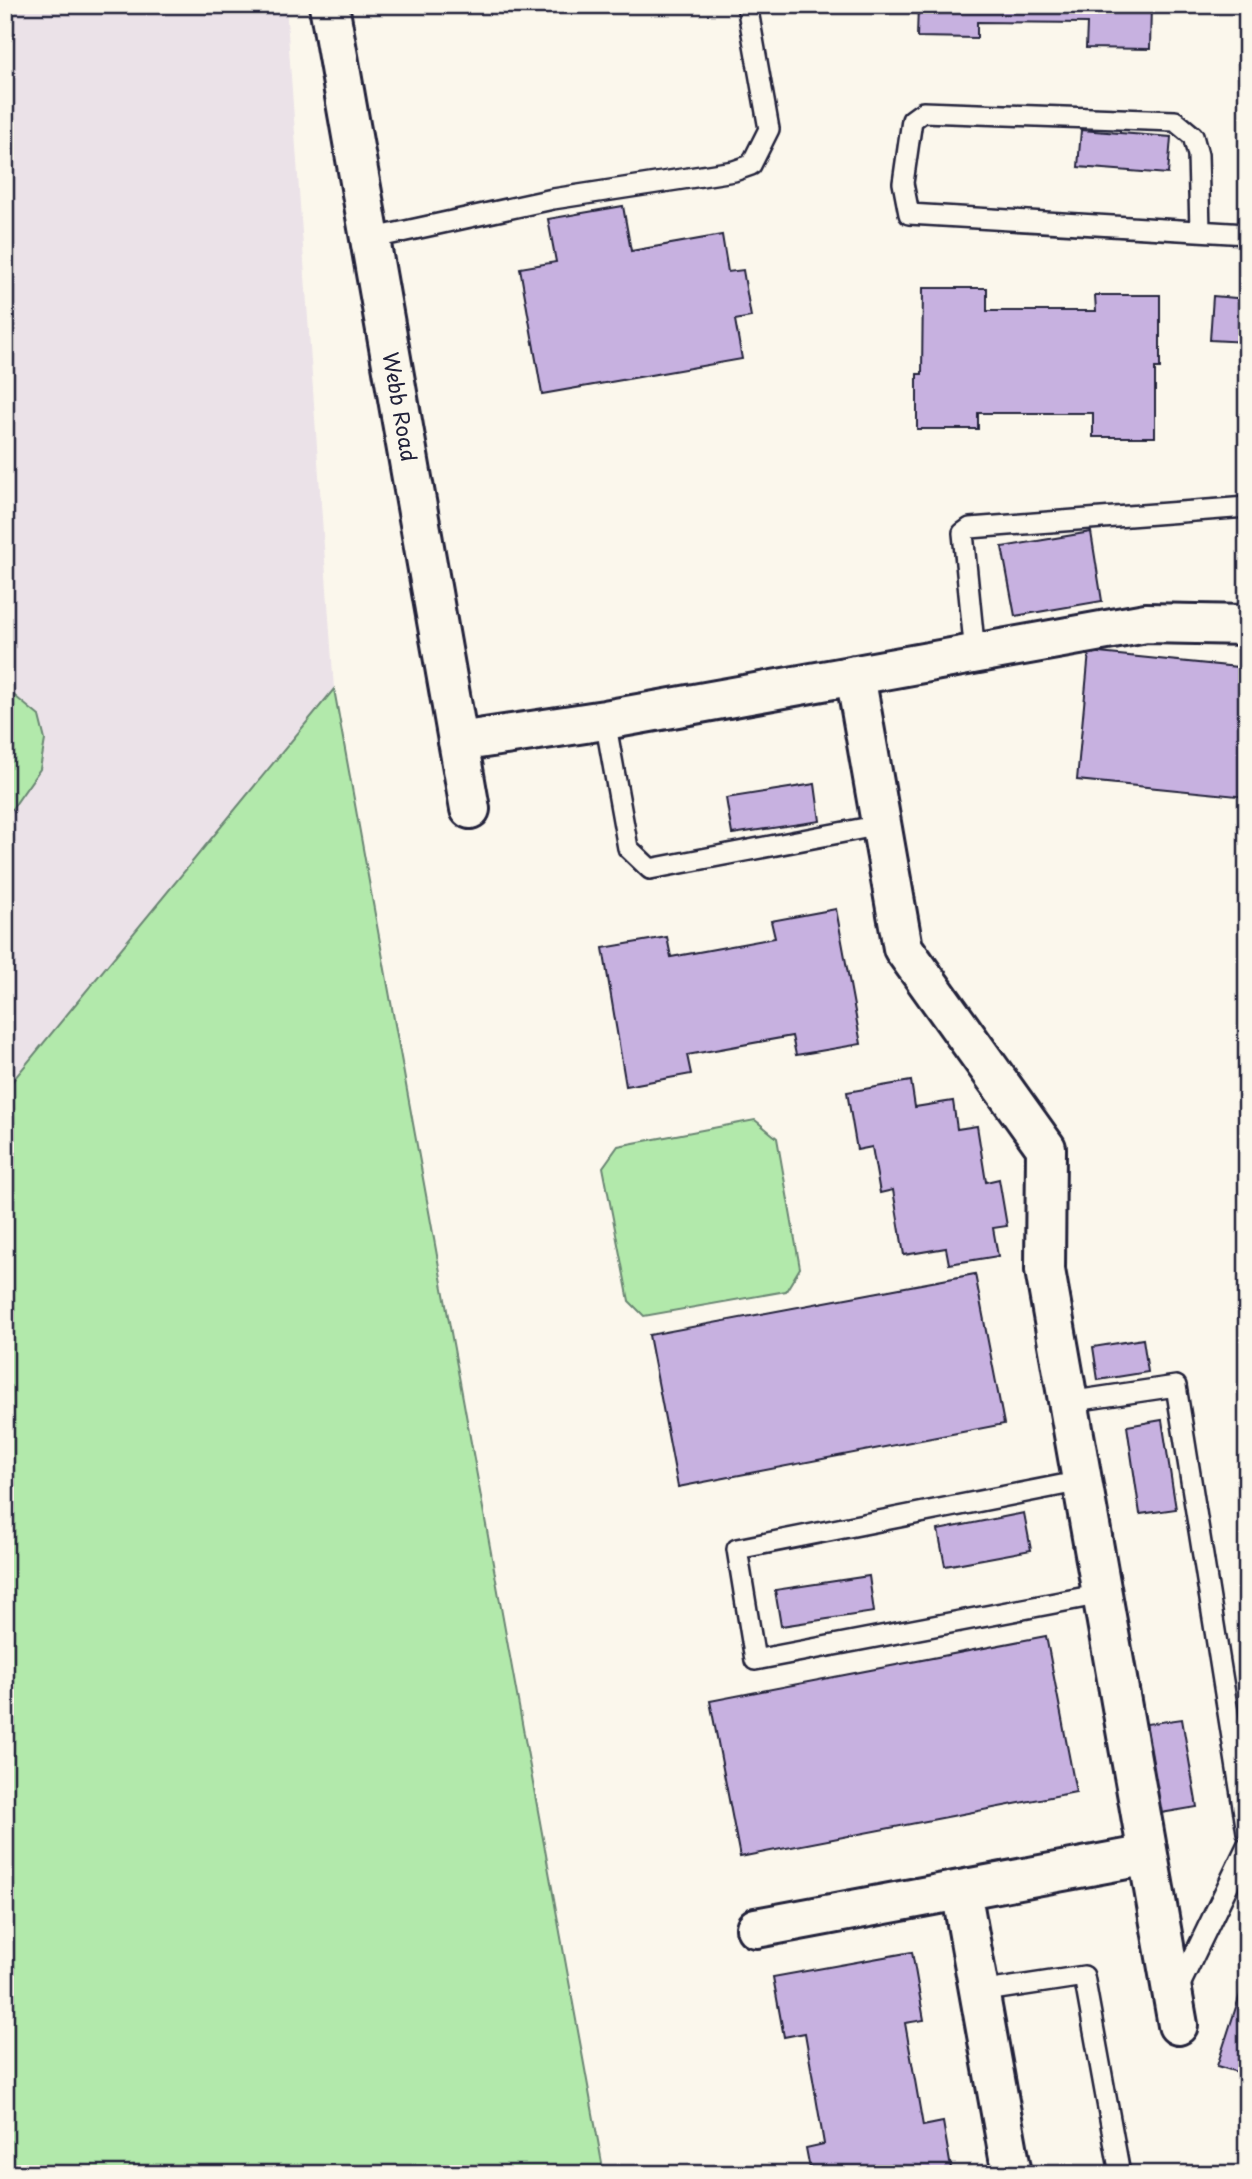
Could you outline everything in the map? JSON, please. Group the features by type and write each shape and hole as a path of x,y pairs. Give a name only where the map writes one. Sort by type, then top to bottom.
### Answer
{"street":[{"name":"Webb Road","path":"329,5 470,808"},
{"path":"458,742 605,720 1146,623 1247,625"},
{"path":"855,675 903,948 1046,1148 1045,1269 1176,2012"},
{"path":"756,1928 1148,1855"},
{"path":"961,1890 1012,2174"}],"lane":[{"path":"369,239 553,199 734,172 751,164 769,129 747,5"},
{"path":"1200,230 1198,155 1193,136 1175,121 923,111 912,120 903,183 909,214 1247,234"},
{"path":"975,654 963,533 970,528 1247,507"},
{"path":"605,720 628,848 650,869 881,825"},
{"path":"1068,1402 1176,1386 1247,1832"},
{"path":"1082,1481 737,1549 755,1660 1102,1594"},
{"path":"1176,2012 1247,1846"},
{"path":"979,1992 1084,1976 1120,2174"}],"shaded area":[{"path":"5,5 286,5 334,689 5,1090"}],"green space":[{"path":"5,688 39,716 45,740 40,769 5,819"},
{"path":"334,689 604,2174 5,2174 5,1090"},
{"path":"755,1120 777,1138 800,1268 786,1291 644,1316 629,1301 603,1167 618,1146"}],"building":[{"path":"918,5 1151,5 1150,49 1086,48 1087,23 977,22 977,38 917,37"},
{"path":"1081,130 1171,137 1168,174 1078,167"},
{"path":"623,206 631,251 722,235 728,272 743,270 751,317 735,320 742,359 542,394 520,268 556,262 548,219"},
{"path":"923,288 987,288 987,311 1096,311 1095,295 1160,295 1160,368 1155,368 1155,437 1093,437 1093,413 978,413 978,429 917,429 917,374 922,374"},
{"path":"1213,296 1247,299 1247,342 1210,340"},
{"path":"1091,532 1102,601 1015,616 1002,547"},
{"path":"1089,652 1247,668 1247,797 1077,780"},
{"path":"815,784 820,821 732,834 726,798"},
{"path":"836,909 861,1044 796,1055 792,1036 687,1055 691,1074 626,1086 603,948 667,937 671,957 775,938 771,921"},
{"path":"911,1081 915,1107 953,1101 957,1129 977,1126 986,1182 999,1179 1007,1226 993,1228 998,1256 949,1264 946,1248 904,1255 893,1190 880,1193 872,1147 857,1150 847,1092"},
{"path":"975,1274 1004,1424 678,1487 649,1335"},
{"path":"1143,1339 1148,1372 1098,1380 1093,1347"},
{"path":"1162,1420 1176,1509 1140,1514 1127,1426"},
{"path":"1024,1513 1031,1550 945,1566 938,1530"},
{"path":"869,1576 874,1612 781,1626 775,1590"},
{"path":"1046,1636 1076,1792 740,1857 710,1701"},
{"path":"1182,1719 1197,1807 1161,1813 1146,1724"},
{"path":"912,1952 924,2020 905,2023 923,2126 943,2122 952,2174 811,2174 806,2148 824,2144 805,2033 784,2037 773,1977"},
{"path":"1247,1973 1247,2075 1217,2066"}]}
